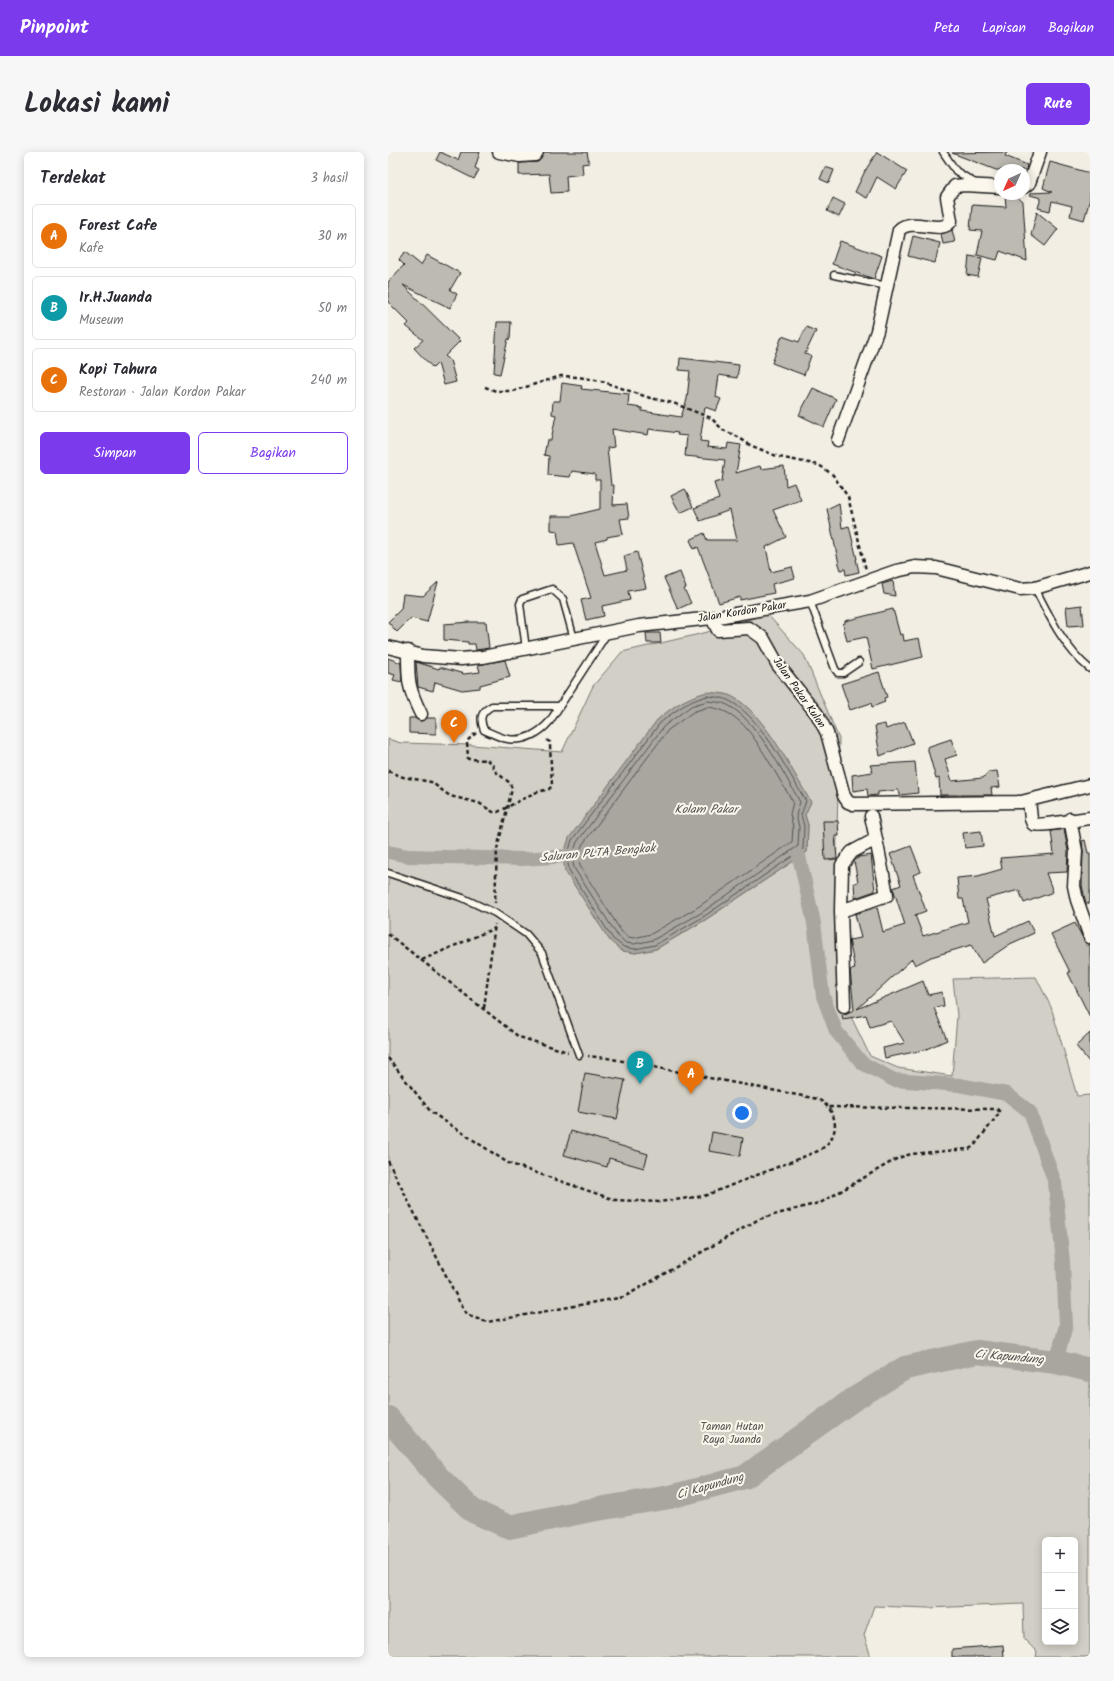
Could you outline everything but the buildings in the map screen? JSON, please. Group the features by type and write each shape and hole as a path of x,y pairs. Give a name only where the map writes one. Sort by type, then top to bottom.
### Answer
{"street":[{"path":"499,152 520,156 535,155 537,152"},
{"path":"1030,180 1040,152"},
{"path":"838,440 877,330 899,230 907,225 945,227 951,221 947,197 952,188 965,185 994,187"},
{"name":"Jalan Kordon Pakar","path":"388,647 423,656 461,659 483,657 646,625 712,618 810,601 868,580 896,571 915,567 936,568 1020,589 1035,588 1090,572"},
{"name":"Jalan Pakar Kulon","path":"712,618 718,630 749,628 763,638 778,665 817,714 827,733 844,796 848,802 853,804 905,804 1025,801"},
{"path":"408,651 408,680 410,691 421,714"},
{"path":"1090,785 1025,801 1033,824 1038,826 1070,819 1090,818"},
{"path":"841,911 887,894 871,816"},
{"path":"1070,819 1076,851 1074,886 1077,900 1090,937"},
{"path":"844,1006 841,911 842,865 852,852 876,839"}],"lane":[{"path":"943,152 956,171 980,186"},
{"path":"834,275 887,286"},
{"path":"1035,588 1061,634 1084,664 1090,669"},
{"path":"526,649 520,604 522,599 552,589 563,599 574,639"},
{"path":"810,601 835,669 838,673 843,673 859,662"},
{"path":"559,706 492,706 484,710 480,718 484,730 508,740 532,736 543,729 559,706 608,632"},
{"path":"388,873 463,898 495,913 526,934 542,953 579,1055"}],"path":[{"path":"485,387 496,391 513,391 561,376 602,381 650,398 673,403 710,418 723,430 750,445 775,456 786,460 804,461 819,465 833,475 848,498 868,580"},
{"path":"484,730 473,734 468,741 466,755 468,759 471,760 487,760 492,764 496,772 510,783 512,789 497,849 495,875"},
{"path":"388,771 403,777 431,782 450,796 479,803 493,812 506,810 524,798 549,789 552,786 550,742 532,736"},
{"path":"422,960 496,928 484,1009"},
{"path":"388,934 519,1037 579,1055 608,1058 818,1099 828,1106 835,1118 835,1130 828,1145 818,1151 704,1196 659,1202 615,1200 508,1163 431,1112 388,1058"},
{"path":"388,1161 464,1310 472,1317 487,1322 624,1297 759,1219 822,1202 898,1158 911,1154 969,1149 974,1146 1000,1112 997,1109 828,1106"}],"green space":[{"name":"Taman Hutan Raya Juanda","path":"767,614 804,655 839,739 835,931 842,998 870,1056 898,1068 952,1076 957,1016 953,979 1036,977 1051,1007 1077,1096 1090,1095 1090,1657 1036,1657 1037,1652 1024,1639 1023,1604 928,1608 874,1606 864,1635 871,1657 388,1657 388,739 401,743 472,745 562,752 593,686 622,652 704,633","holes":["805,815 808,825 807,852 705,920 656,949 635,953"]}],"water":[{"name":"Kolam Pakar","path":"707,692 726,694 739,701 751,711 763,725 785,757 811,802 805,815 808,825 807,852 705,920 656,949 635,953 622,951 610,941 565,871 563,857 569,838 657,720 680,703"}],"waterway":[{"name":"Saluran PLTA Bengkok","path":"388,852 408,856 523,859 581,855"},
{"path":"799,856 814,923 823,996 836,1031 862,1063 894,1080 959,1085 1007,1094 1030,1112 1055,1183 1063,1262 1066,1325 1056,1362"},
{"name":"Ci Kapundung","path":"388,1418 438,1477 473,1511 509,1527 586,1511 670,1497 745,1477 851,1401 905,1368 977,1352 1056,1362 1090,1370"}],"place":[{"name":"Kopi Tahura","path":"454,743"},
{"name":"Ir.H.Juanda","path":"640,1084"},
{"name":"Forest Cafe","path":"691,1094"}]}
